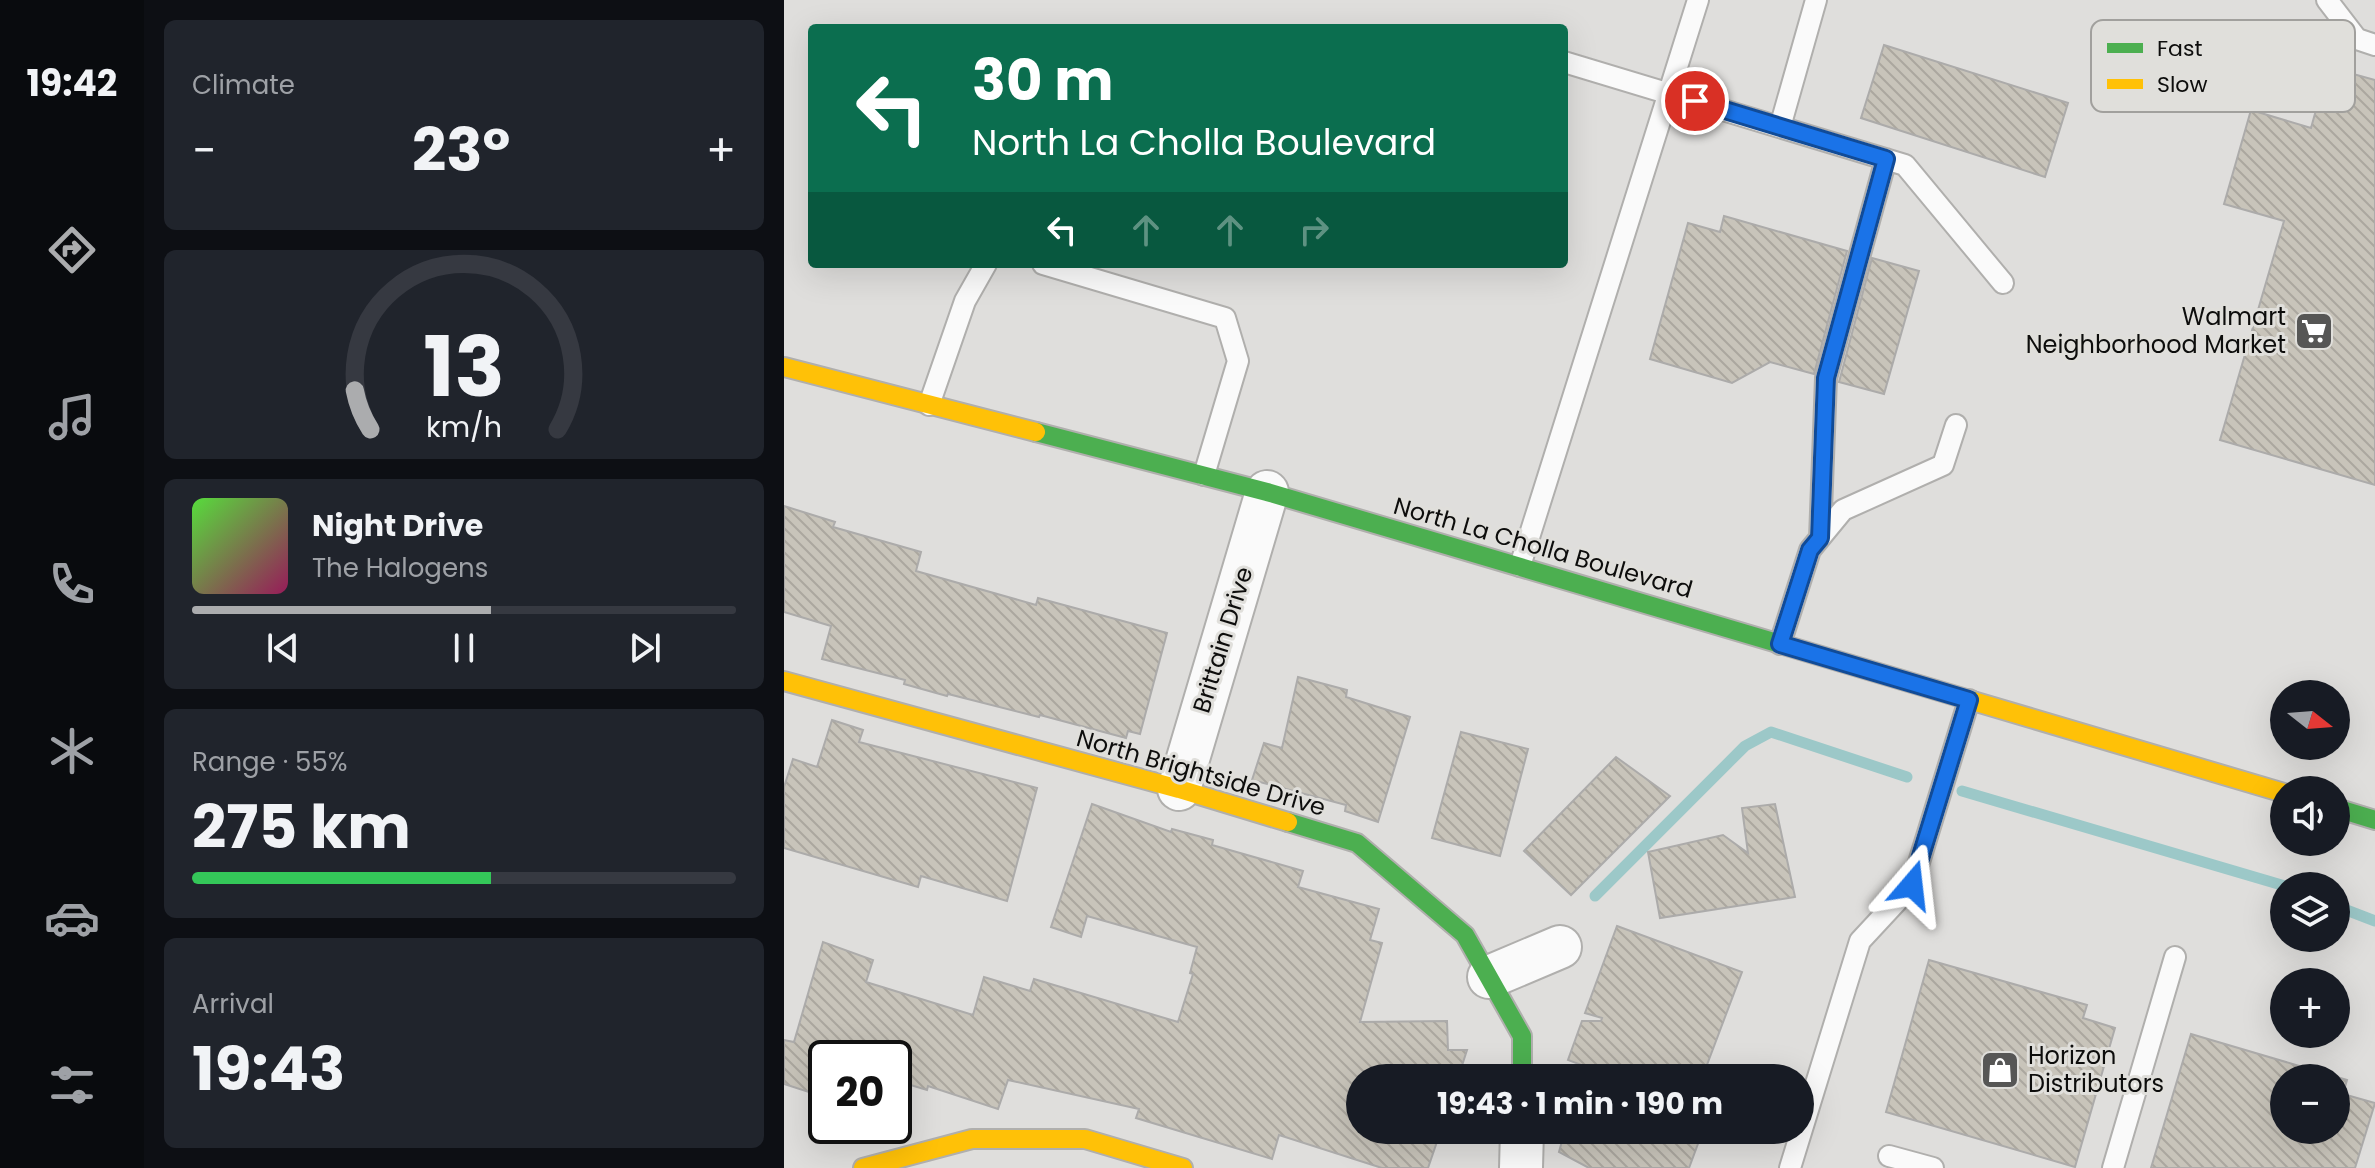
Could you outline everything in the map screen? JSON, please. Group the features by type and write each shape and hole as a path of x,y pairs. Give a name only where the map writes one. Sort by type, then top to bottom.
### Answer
{"street":[{"name":"North La Cholla Boulevard","path":"784,367 1267,492 2270,789"},
{"name":"Brittain Drive","path":"1179,789 1267,492"},
{"name":"North Brightside Drive","path":"784,681 1179,789 1357,843 1465,935 1522,1036 1522,1064"},
{"path":"2350,812 2375,820"},
{"path":"1489,977 1560,947"},
{"path":"863,1168 972,1139 1085,1139 1183,1168"},
{"path":"1521,1168 1522,1144"}],"lane":[{"path":"1520,566 1698,0"},
{"path":"1780,127 1816,0"},
{"path":"2327,0 2342,20"},
{"path":"2355,36 2375,45"},
{"path":"1568,63 1905,165 2003,283"},
{"path":"1820,538 1826,378 1886,159"},
{"path":"929,405 965,301 984,268"},
{"path":"1056,268 1225,318 1238,361 1204,475"},
{"path":"1780,644 1810,550 1843,510 1943,465 1956,425"},
{"path":"1790,1168 1860,941 1912,885 1969,700"},
{"path":"2113,1168 2175,957"},
{"path":"1889,1156 1933,1168"}],"building":[{"path":"1884,45 2068,103 2045,177 1861,118"},
{"name":"Walmart Neighborhood Market","path":"2355,74 2375,80 2375,485 2220,440 2284,221 2224,204 2250,112 2311,128 2315,112 2355,112"},
{"path":"1724,216 1847,251 1814,374 1770,362 1732,383 1650,359 1688,223 1720,232"},
{"path":"1872,258 1919,271 1884,394 1839,382"},
{"path":"784,506 835,522 833,527 921,552 916,571 1036,605 1038,598 1167,633 1140,734 1128,731 1126,738 1040,715 947,696 904,684 905,680 822,659 831,626 784,612"},
{"path":"1298,677 1347,690 1346,697 1410,717 1378,822 1345,811 1346,805 1252,780 1264,743 1282,748"},
{"path":"832,720 863,730 859,742 1037,788 1007,901 921,876 918,887 784,848 784,787 793,759 817,767"},
{"path":"1461,732 1528,749 1500,856 1432,838"},
{"path":"1616,757 1670,796 1571,895 1524,851"},
{"path":"1092,804 1171,832 1172,829 1213,840 1212,845 1303,871 1298,887 1379,909 1370,940 1382,943 1360,1022 1447,1021 1448,1050 1467,1050 1462,1064 1346,1064 1346,1144 1436,1144 1428,1168 1382,1168 1279,1135 1272,1159 1136,1118 1139,1109 1008,1080 998,1109 928,1086 927,1090 912,1085 912,1040 808,1040 808,1092 784,1084 784,1040 794,1042 823,942 873,960 866,982 973,1015 984,977 1030,991 1034,979 1178,1022 1193,974 1190,973 1197,947 1087,916 1081,937 1051,927"},
{"path":"1775,804 1795,897 1660,918 1648,852 1723,835 1748,853 1742,808"},
{"path":"1617,926 1742,972 1707,1064 1579,1064 1568,1060 1582,1021 1601,1021 1602,1018 1585,1013"},
{"name":"Horizon Distributors","path":"1929,960 2087,1005 2083,1018 2115,1028 2075,1167 1886,1112"},
{"path":"2191,1034 2293,1064 2270,1064 2270,1144 2350,1144 2350,1096 2375,1103 2355,1168 2151,1168"},
{"path":"1561,1144 1698,1144 1689,1168 1589,1168 1559,1152"}],"waterway":[{"path":"1595,896 1745,746 1771,732 1907,777"},
{"path":"1962,791 2270,882"},
{"path":"2350,911 2375,921"}],"traffic: fast":[{"path":"1036,432 1267,492 1973,701"},
{"path":"2350,812 2375,820"},
{"path":"1288,822 1357,843 1465,935 1522,1036 1522,1064"}],"traffic: slow":[{"path":"784,367 1036,432"},
{"path":"784,681 1179,789 1288,822"},
{"path":"1973,701 2270,789"},
{"path":"863,1168 972,1139 1085,1139 1183,1168"}],"place":[{"name":"Walmart Neighborhood Market","path":"2314,331"},
{"name":"Horizon Distributors","path":"2000,1070"}],"route":[{"path":"1695,101 1886,159 1826,378 1820,538 1810,550 1780,644 1969,700 1912,885"}]}
